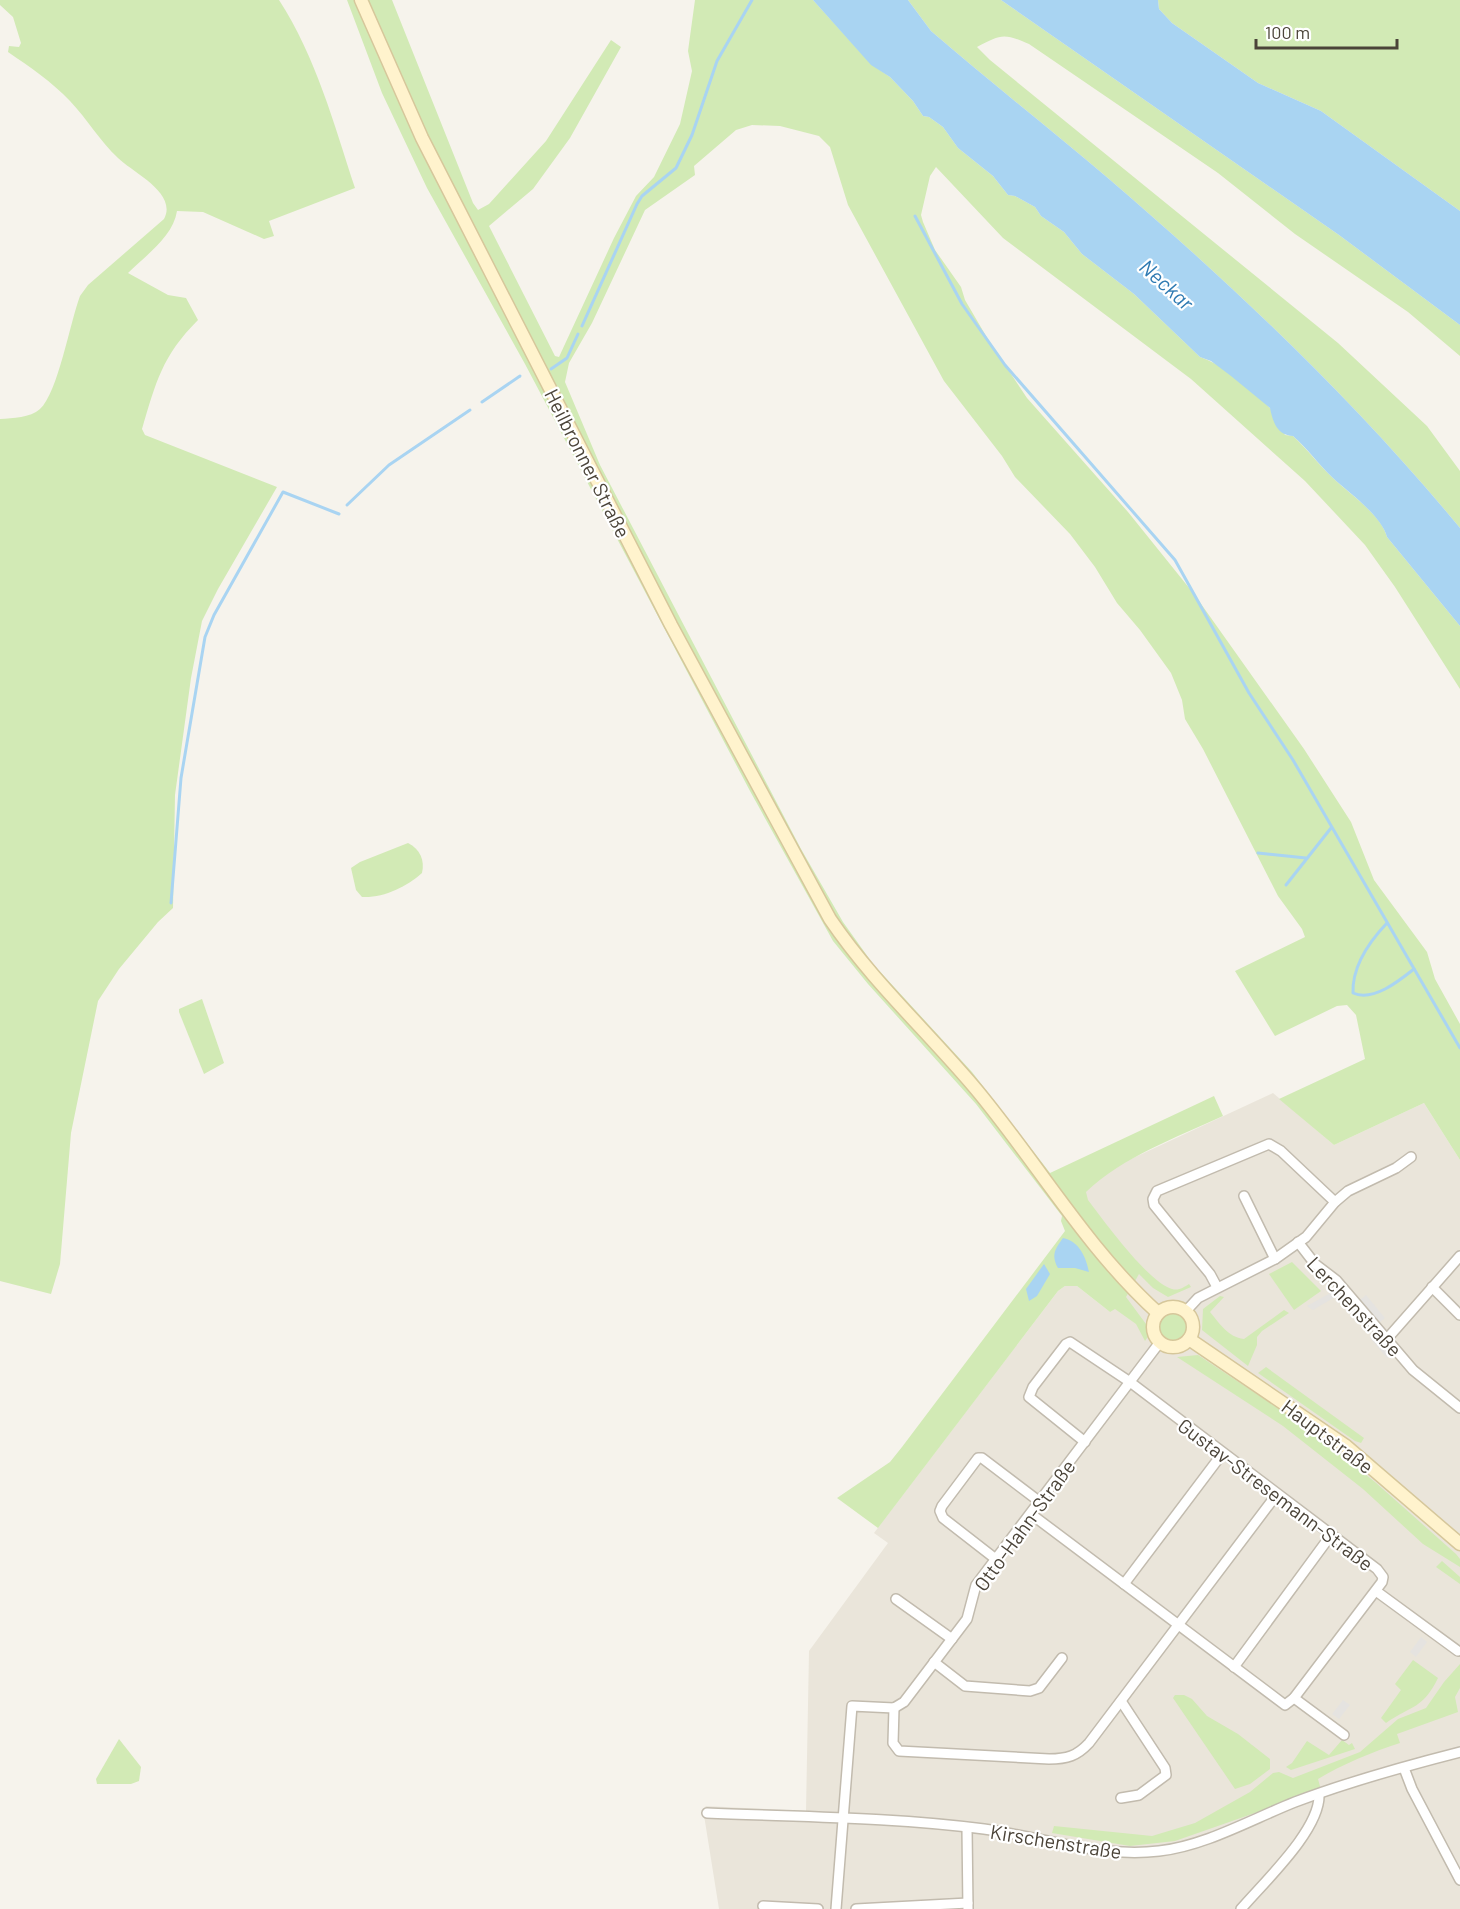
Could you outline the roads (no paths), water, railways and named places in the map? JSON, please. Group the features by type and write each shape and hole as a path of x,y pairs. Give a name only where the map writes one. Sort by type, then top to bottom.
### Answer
{"main road":[{"name":"Heilbronner Straße","path":"361,0 422,138 665,615 830,919 855,955 976,1089 1105,1258 1158,1313"},
{"path":"1172,1306 1186,1311 1193,1324 1188,1339 1179,1346 1171,1347 1161,1342 1153,1326 1158,1313 1172,1306"},
{"name":"Hauptstraße","path":"1188,1339 1346,1446 1460,1544"}],"street":[{"path":"1217,1287 1210,1274 1154,1205 1153,1199 1157,1191 1269,1144 1281,1151 1335,1202"},
{"path":"1298,1242 1306,1237 1335,1202 1348,1191 1396,1168 1411,1157"},
{"path":"1244,1196 1275,1259"},
{"name":"Lerchenstraße","path":"1186,1311 1198,1298 1275,1259 1298,1242 1315,1264 1336,1280 1413,1370 1460,1408"},
{"path":"1386,1340 1460,1256"},
{"path":"1432,1287 1460,1315"},
{"name":"Gustav-Stresemann-Straße","path":"1085,1443 1029,1397 1033,1387 1066,1344 1070,1342 1130,1382 1381,1574 1382,1582 1376,1591 1294,1698"},
{"name":"Otto-Hahn-Straße","path":"894,1708 904,1702 952,1639 970,1613 976,1586 1161,1342"},
{"path":"1124,1584 1222,1454"},
{"path":"997,1560 940,1514 942,1506 978,1458 985,1459 1040,1502"},
{"path":"836,1909 845,1818 852,1706 894,1708 893,1743 895,1749 899,1751 1063,1759 1082,1751 1277,1494"},
{"path":"1031,1514 1280,1704 1290,1704 1294,1698 1344,1735"},
{"path":"1234,1668 1331,1535"},
{"path":"1376,1591 1458,1651"},
{"path":"896,1599 952,1639"},
{"path":"934,1662 965,1686 1030,1691 1039,1688 1062,1658"},
{"path":"1120,1701 1165,1768 1166,1774 1139,1795 1121,1798"},
{"name":"Kirschenstraße","path":"707,1814 845,1818 967,1828 1108,1851 1153,1852 1203,1839 1319,1794 1460,1752"},
{"path":"1404,1768 1460,1880"},
{"path":"1241,1909 1310,1826 1317,1811 1319,1794"},
{"path":"856,1909 968,1906 967,1828"},
{"path":"763,1906 818,1909"}],"water":[{"name":"Neckar","path":"813,0 908,0 931,31 1156,220 1292,346 1378,435 1460,528 1460,626 1387,537 1384,529 1371,513 1293,436 1279,430 1274,423 1270,408 1211,361 1200,357 1134,294 1082,254 1064,232 1041,216 1035,207 1015,196 1008,195 993,176 958,148 943,127 929,117 923,116 913,101 890,77 871,65"},
{"path":"1001,0 1158,0 1159,9 1172,23 1258,83 1321,111 1460,211 1460,325 1339,235"},
{"path":"1063,1238 1073,1242 1081,1250 1089,1272 1075,1268 1058,1268 1055,1252"},
{"path":"1044,1264 1050,1274 1037,1296 1029,1301 1026,1289"}],"waterway":[{"path":"582,326 637,204 642,196 676,168 692,135 717,61 752,0"},
{"path":"915,216 962,304 1005,365 1175,560 1249,693 1293,760 1460,1048"},
{"path":"551,369 567,358 578,334"},
{"path":"482,402 520,376"},
{"path":"347,505 389,465 470,410"},
{"path":"171,903 181,778 205,637 214,615 283,492 339,514"},
{"path":"1286,885 1331,828"},
{"path":"1258,853 1306,858"},
{"path":"1387,923 1363,955 1355,973 1353,993 1361,995 1377,993 1414,969"}]}
